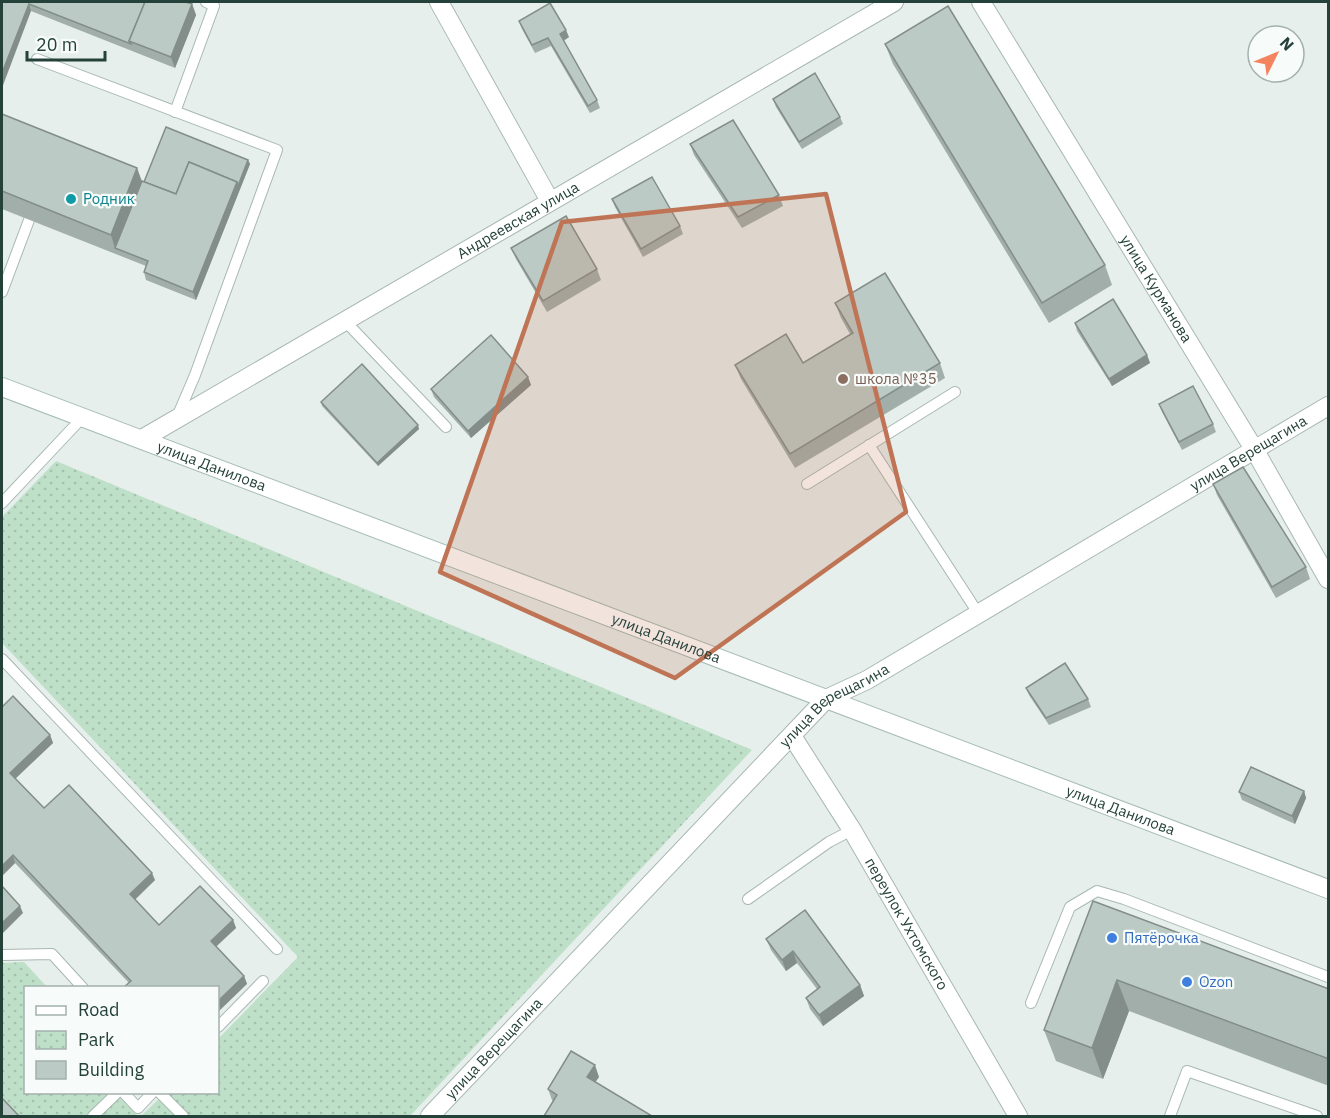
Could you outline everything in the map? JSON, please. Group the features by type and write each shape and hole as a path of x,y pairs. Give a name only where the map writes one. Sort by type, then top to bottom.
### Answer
{"street":[{"path":"439,2 550,201"},
{"name":"Андреевская улица","path":"142,438 894,2"},
{"name":"улица Курманова","path":"981,2 1254,449 1329,579"},
{"name":"улица Данилова","path":"2,387 142,438 543,593 1329,889"},
{"name":"улица Верещагина","path":"430,1116 826,699 867,680 1329,406"},
{"name":"переулок Ухтомского","path":"792,736 852,830 1018,1116"}],"lane":[{"path":"175,111 214,6 206,2"},
{"path":"37,59 277,150 195,375 176,420"},
{"path":"2,292 29,220"},
{"path":"345,321 446,427"},
{"path":"807,484 955,392"},
{"path":"2,503 82,418"},
{"path":"869,445 978,613"},
{"path":"2,659 277,949"},
{"path":"748,899 829,842 852,830"},
{"path":"1031,1003 1070,907 1097,891 1124,899 1329,977"},
{"path":"2,955 52,954 82,986"},
{"path":"219,1026 263,981"},
{"path":"1170,1116 1187,1071 1317,1116"},
{"path":"93,1116 116,1094"},
{"path":"125,1094 138,1108 151,1094"},
{"path":"161,1094 183,1116"}],"highlighted area":[{"path":"826,194 906,512 675,678 440,572 562,222"}],"green space":[{"path":"56,461 752,750 410,1116 141,1116 164,1094 219,1094 219,1038 298,957 2,643 2,517"},
{"path":"24,962 46,986 24,986 24,1094 117,1094 138,1116 14,1116 2,1103 2,963"}],"building":[{"path":"2,2 145,2 129,41 131,44 29,4 2,73"},
{"path":"145,2 192,4 171,57 129,41"},
{"path":"550,3 566,30 560,34 597,100 588,106 548,38 532,45 519,21"},
{"path":"948,6 1105,265 1042,303 885,44"},
{"path":"815,73 840,117 799,142 773,99"},
{"name":"Родник","path":"2,114 137,168 111,235 2,191"},
{"path":"733,120 779,195 738,217 690,144"},
{"path":"166,127 248,160 238,186 237,182 189,162 176,194 144,182"},
{"path":"189,162 237,182 193,292 144,272 148,261 115,248 142,181 176,194"},
{"path":"652,177 680,226 641,249 612,199"},
{"path":"566,216 597,269 543,301 511,248"},
{"name":"школа №35","path":"885,273 940,363 790,454 735,365 786,334 803,363 853,333 835,303"},
{"path":"1113,299 1147,355 1109,379 1075,323"},
{"path":"491,335 528,377 468,431 431,389"},
{"path":"362,364 418,425 377,463 321,402"},
{"path":"1193,386 1213,424 1179,442 1159,404"},
{"path":"1243,467 1306,567 1272,587 1213,484"},
{"path":"1065,663 1088,699 1046,718 1026,688"},
{"path":"13,696 50,735 10,773 44,808 69,785 152,873 130,894 159,925 200,886 233,920 211,941 244,976 219,1000 219,986 125,986 131,981 13,855 2,866 2,707"},
{"path":"1251,767 1304,791 1292,816 1239,792"},
{"path":"2,886 20,906 2,923"},
{"path":"1093,901 1329,989 1329,1059 1117,980 1092,1048 1044,1030"},
{"path":"805,910 860,985 819,1015 806,998 820,987 793,951 782,960 766,939"},
{"path":"571,1051 595,1065 587,1077 652,1116 544,1116 557,1095 548,1089"},
{"path":"2,1098 19,1116 2,1116"}],"place":[{"name":"Родник","path":"71,199"},
{"name":"школа №35","path":"843,379"},
{"name":"Пятёрочка","path":"1112,938"},
{"name":"Ozon","path":"1187,982"}]}
